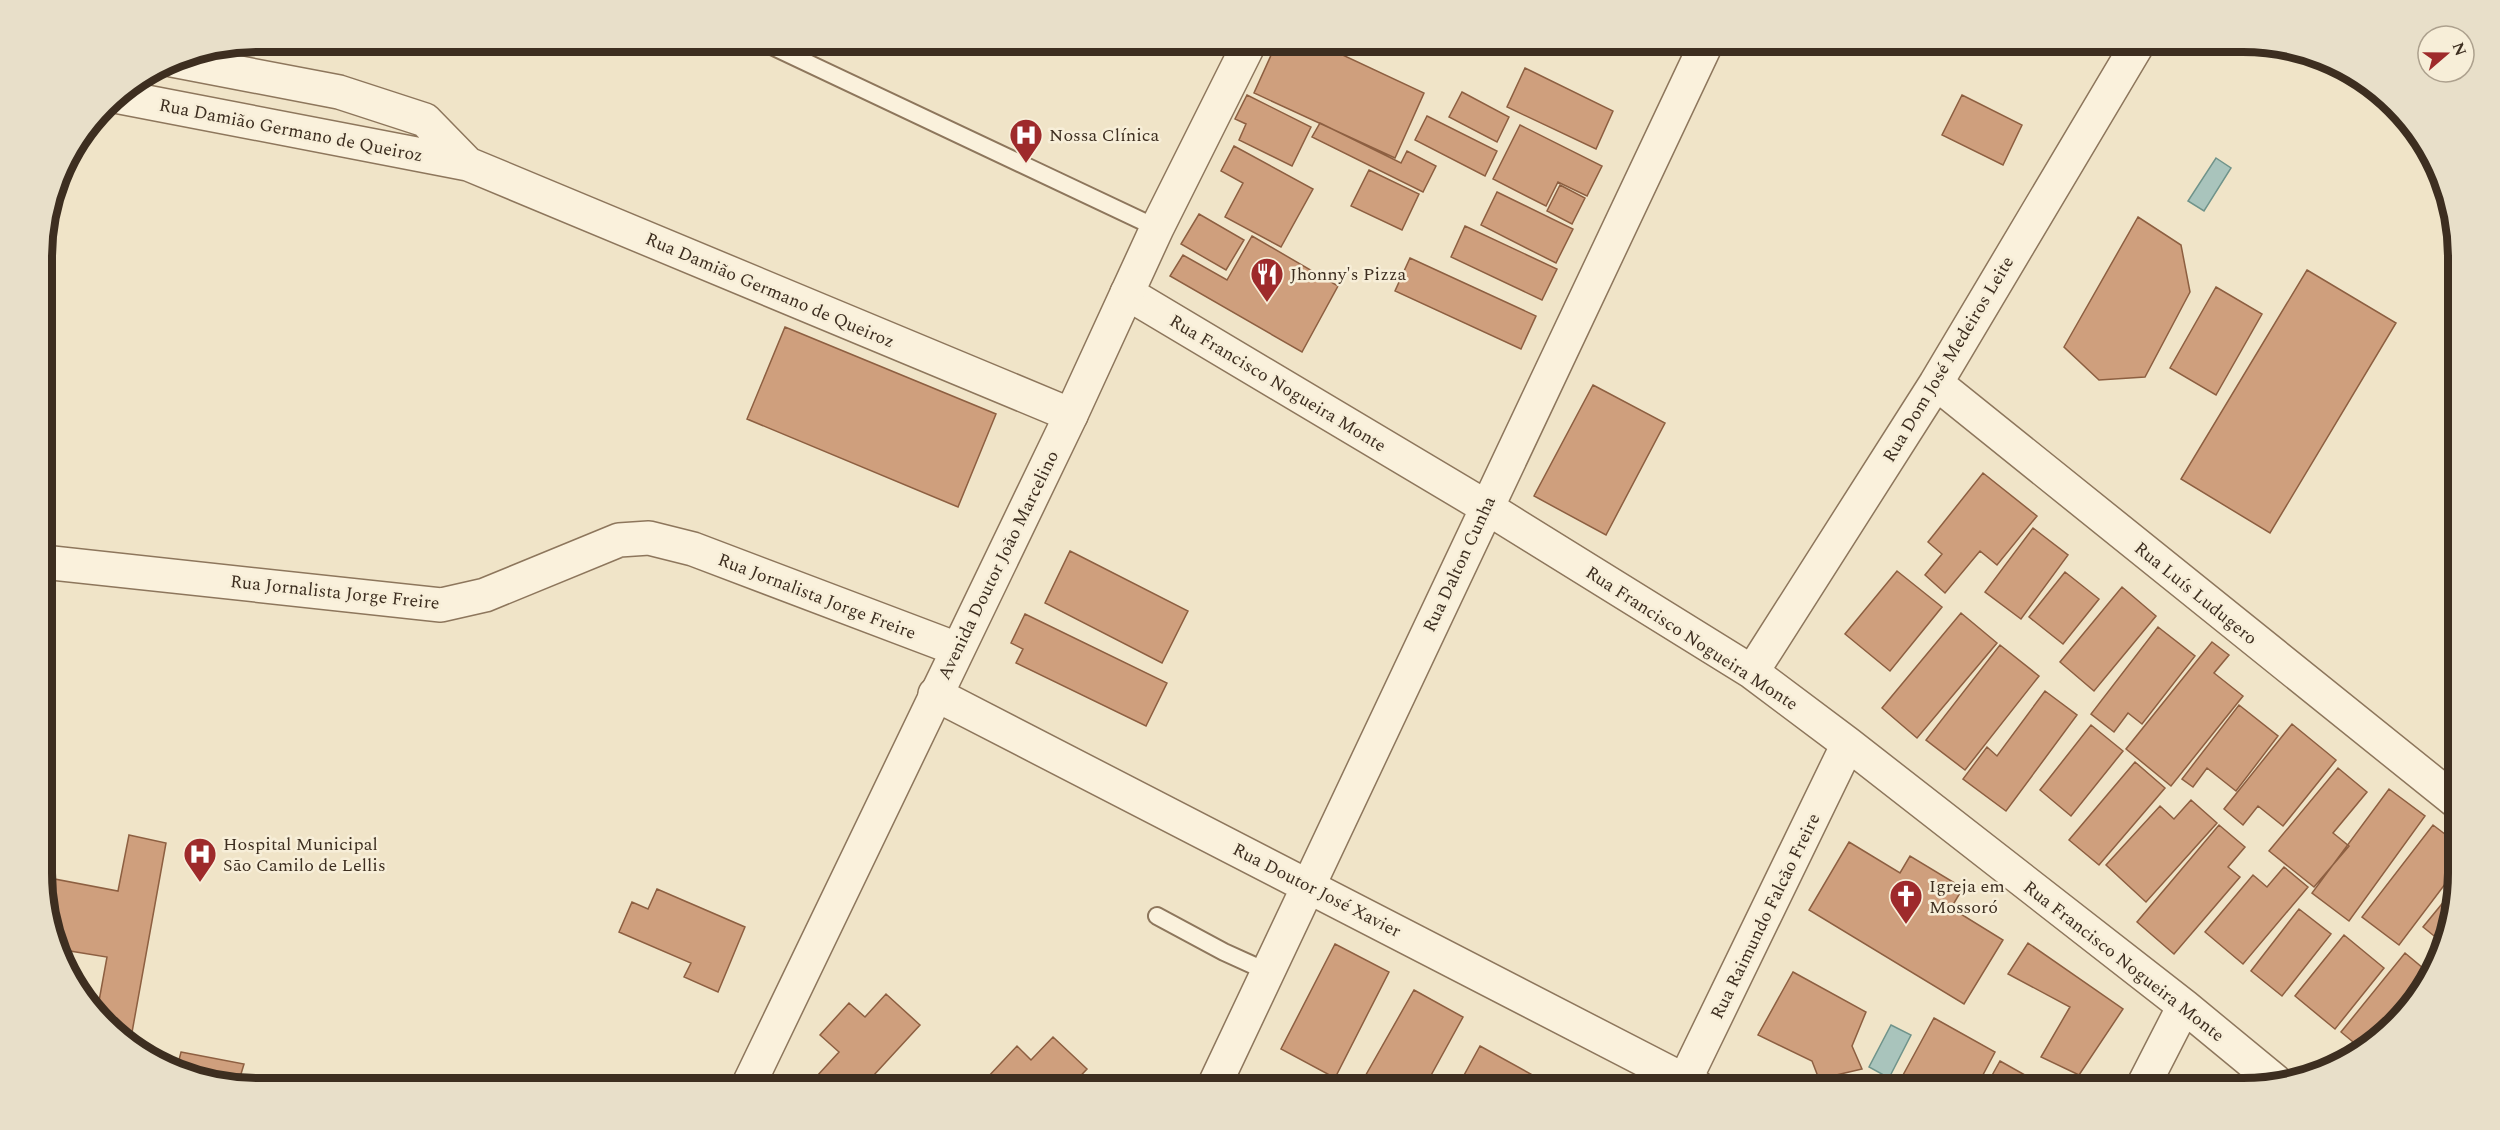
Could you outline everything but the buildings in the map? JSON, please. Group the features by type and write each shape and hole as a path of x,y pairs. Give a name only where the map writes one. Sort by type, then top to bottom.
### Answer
{"street":[{"name":"Avenida Doutor João Marcelino","path":"752,1078 1071,416 1157,228 1245,52"},
{"name":"Rua Dalton Cunha","path":"1218,1078 1702,52"},
{"name":"Rua Dom José Medeiros Leite","path":"1752,672 1936,383 2133,52"},
{"name":"Rua Damião Germano de Queiroz","path":"191,64 339,92 425,120 468,164"},
{"name":"Rua Damião Germano de Queiroz","path":"128,99 468,164 1071,416"},
{"name":"Rua Francisco Nogueira Monte","path":"1127,293 1486,507 1752,672 2184,1006 2268,1076"},
{"name":"Rua Luís Ludugero","path":"1936,383 2448,795"},
{"name":"Rua Jornalista Jorge Freire","path":"52,563 441,605 485,595 619,540 649,538 693,549 957,649"},
{"name":"Rua Doutor José Xavier","path":"935,694 1309,886 1673,1077"},
{"name":"Rua Raimundo Falcão Freire","path":"1692,1077 1848,744"},
{"path":"2148,1077 2184,1006"}],"lane":[{"path":"786,53 1157,228"},
{"path":"1156,916 1268,972"}],"water":[{"path":"2216,158 2231,168 2204,211 2188,201"},
{"path":"1891,1025 1911,1035 1889,1077 1869,1067"}],"place":[{"name":"Nossa Clínica","path":"1026,164"},
{"name":"Jhonny's Pizza","path":"1267,303"},
{"name":"Hospital Municipal São Camilo de Lellis","path":"200,883"},
{"name":"Igreja em Mossoró","path":"1906,925"}]}
